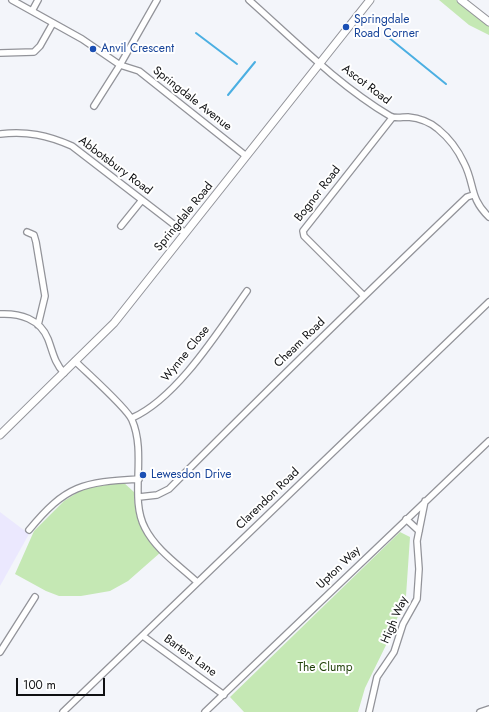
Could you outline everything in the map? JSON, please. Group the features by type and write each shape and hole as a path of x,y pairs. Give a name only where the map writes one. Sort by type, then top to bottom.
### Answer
{"street":[{"name":"Springdale Avenue","path":"12,0 82,39 120,65 139,71 246,156"},
{"path":"32,11 38,0"},
{"path":"94,106 120,65 157,0"},
{"path":"249,0 320,63"},
{"name":"Springdale Road","path":"0,435 114,323 370,0"},
{"path":"461,0 489,22"},
{"path":"0,53 34,52 40,46 53,23"},
{"name":"Ascot Road","path":"320,63 392,118 407,117 423,120 437,128 448,139 464,163 473,195 479,208 489,217"},
{"name":"Bognor Road","path":"364,296 304,236 303,231 392,118"},
{"name":"Abbotsbury Road","path":"0,134 34,133 72,146 185,233"},
{"name":"Cheam Road","path":"139,497 158,496 169,489 268,389 364,296 467,197 473,195"},
{"path":"121,226 142,200"},
{"path":"27,232 34,235 36,242 45,296 38,325"},
{"name":"Wynne Close","path":"132,418 144,412 169,393 215,337 247,291"},
{"name":"Clarendon Road","path":"63,712 489,302"},
{"path":"0,314 20,314 38,325 45,332 54,360 64,373"},
{"path":"76,361 132,418 139,446 140,516 145,528 157,545 197,582"},
{"name":"Upton Way","path":"205,712 489,441"},
{"path":"29,530 49,508 63,496 76,488 101,481 139,478"},
{"name":"High Way","path":"369,712 377,678 394,652 403,624 417,599 419,569 417,541 425,501"},
{"path":"406,519 419,531"},
{"path":"0,652 35,597"},
{"name":"Barters Lane","path":"143,636 224,695"},
{"path":"480,712 489,709"}],"shaded area":[{"path":"0,512 29,534 0,586"}],"green space":[{"path":"439,0 456,0 489,26 489,35 469,25"},
{"path":"123,482 134,492 137,518 143,532 161,552 128,581 110,591 81,596 59,596 46,591 15,574 34,531 64,501 83,489"},
{"name":"The Clump","path":"400,532 410,537 406,596 389,639 365,688 358,712 244,712 230,697"}],"waterway":[{"path":"196,33 237,64"},
{"path":"388,37 446,84"},
{"path":"228,95 255,62"}],"place":[{"name":"Springdale Road Corner","path":"346,27"},
{"name":"Anvil Crescent","path":"93,49"},
{"name":"Lewesdon Drive","path":"143,475"}]}
